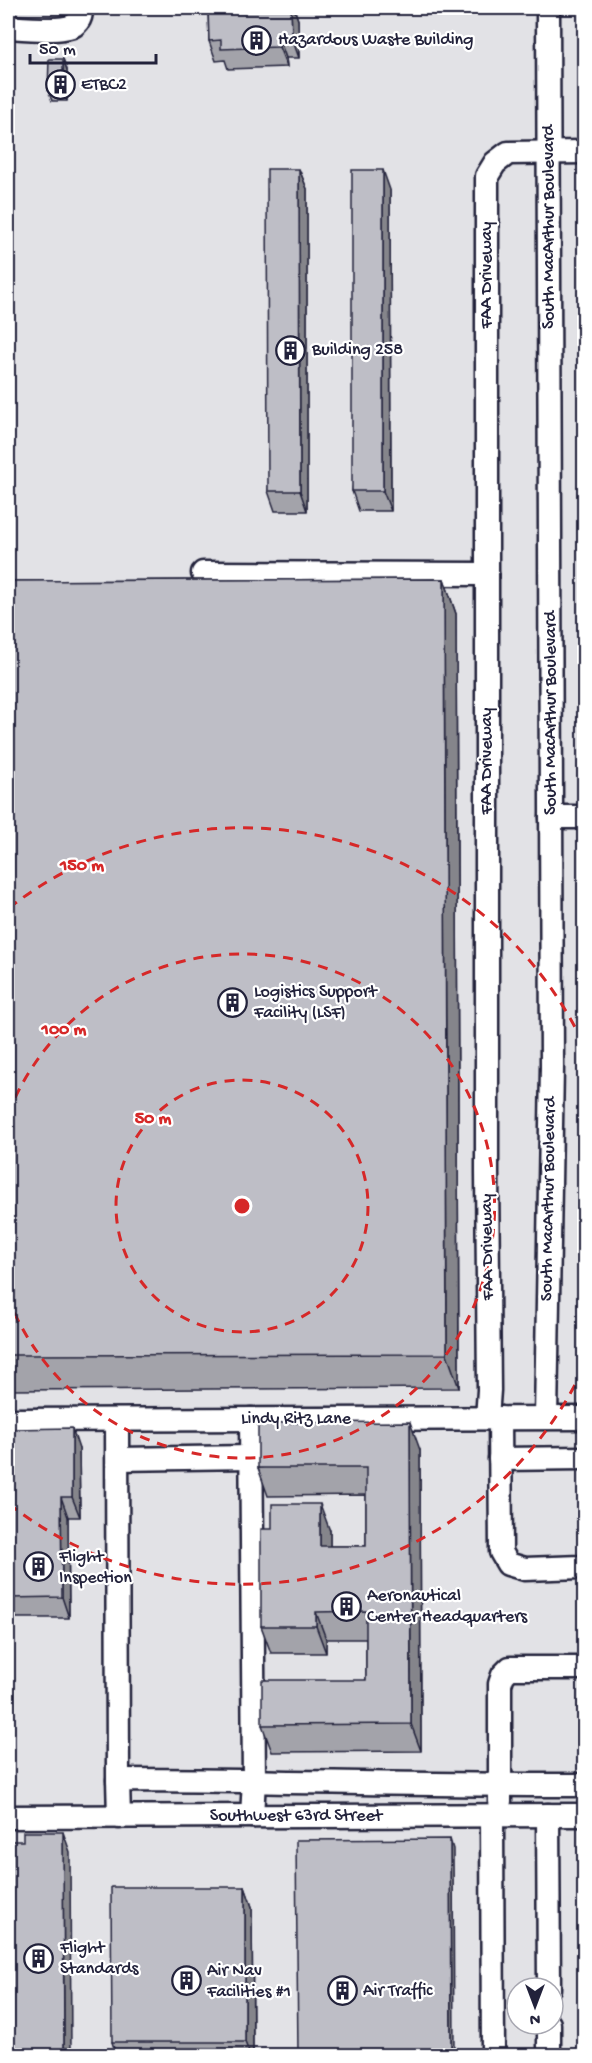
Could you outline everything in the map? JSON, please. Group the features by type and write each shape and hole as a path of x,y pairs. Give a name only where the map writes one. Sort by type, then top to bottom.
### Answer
{"street":[{"path":"8,27 67,28 80,18 81,8"},
{"name":"South MacArthur Boulevard","path":"546,1418 552,1067 548,8"},
{"name":"FAA Driveway","path":"585,152 508,153 495,164 487,176 489,1390 500,1459 501,1552 508,1564 525,1569 585,1566"},
{"path":"203,573 487,574"},
{"path":"551,817 585,817"},
{"name":"Lindy Ritz Lane","path":"8,1420 585,1418"},
{"path":"251,1419 254,1780 252,1816"},
{"path":"117,1420 119,1817"},
{"path":"118,1459 251,1457"},
{"path":"500,1459 585,1458"},
{"path":"493,2055 496,1815 500,1786 500,1684 503,1675 510,1668 585,1668"},
{"path":"118,1780 254,1780 500,1786 585,1785"},
{"path":"548,1815 549,1976"},
{"name":"Southwest 63rd Street","path":"8,1817 585,1815"},
{"path":"549,2036 549,2055"}],"shaded area":[{"path":"8,8 584,8 584,2055 8,2056"}],"building":[{"path":"208,8 291,8 292,38 279,38 279,47 221,49 221,40 209,41"},
{"path":"49,59 63,59 63,90 48,90"},
{"name":"Building 258","path":"267,169 299,169 300,491 268,491"},
{"path":"352,170 383,170 383,491 352,491"},
{"name":"Logistics Support Facility (LSF)","path":"444,579 447,1354 8,1355 8,581"},
{"name":"Aeronautical Center Headquarters","path":"410,1422 411,1724 262,1725 262,1680 366,1680 366,1611 316,1612 316,1626 261,1626 261,1529 272,1529 272,1504 320,1504 320,1546 366,1546 366,1468 258,1468 258,1423"},
{"name":"Flight Inspection","path":"72,1428 72,1497 61,1497 62,1597 8,1598 8,1443 12,1443 12,1429"},
{"name":"Flight Standards","path":"23,1832 63,1832 64,2055 8,2055 8,1841 23,1841"},
{"name":"Air Traffic","path":"450,1839 451,2055 298,2055 296,1840"},
{"name":"Air Nav Facilities #1","path":"111,1887 245,1887 245,2042 112,2042"}],"place":[{"name":"Hazardous Waste Building","path":"257,40"},
{"name":"ETBC2","path":"60,85"},
{"name":"Building 258","path":"291,350"},
{"name":"Logistics Support Facility (LSF)","path":"233,1002"},
{"name":"Flight Inspection","path":"38,1567"},
{"name":"Aeronautical Center Headquarters","path":"346,1606"},
{"name":"Flight Standards","path":"39,1958"},
{"name":"Air Nav Facilities #1","path":"186,1981"},
{"name":"Air Traffic","path":"342,1991"}]}
